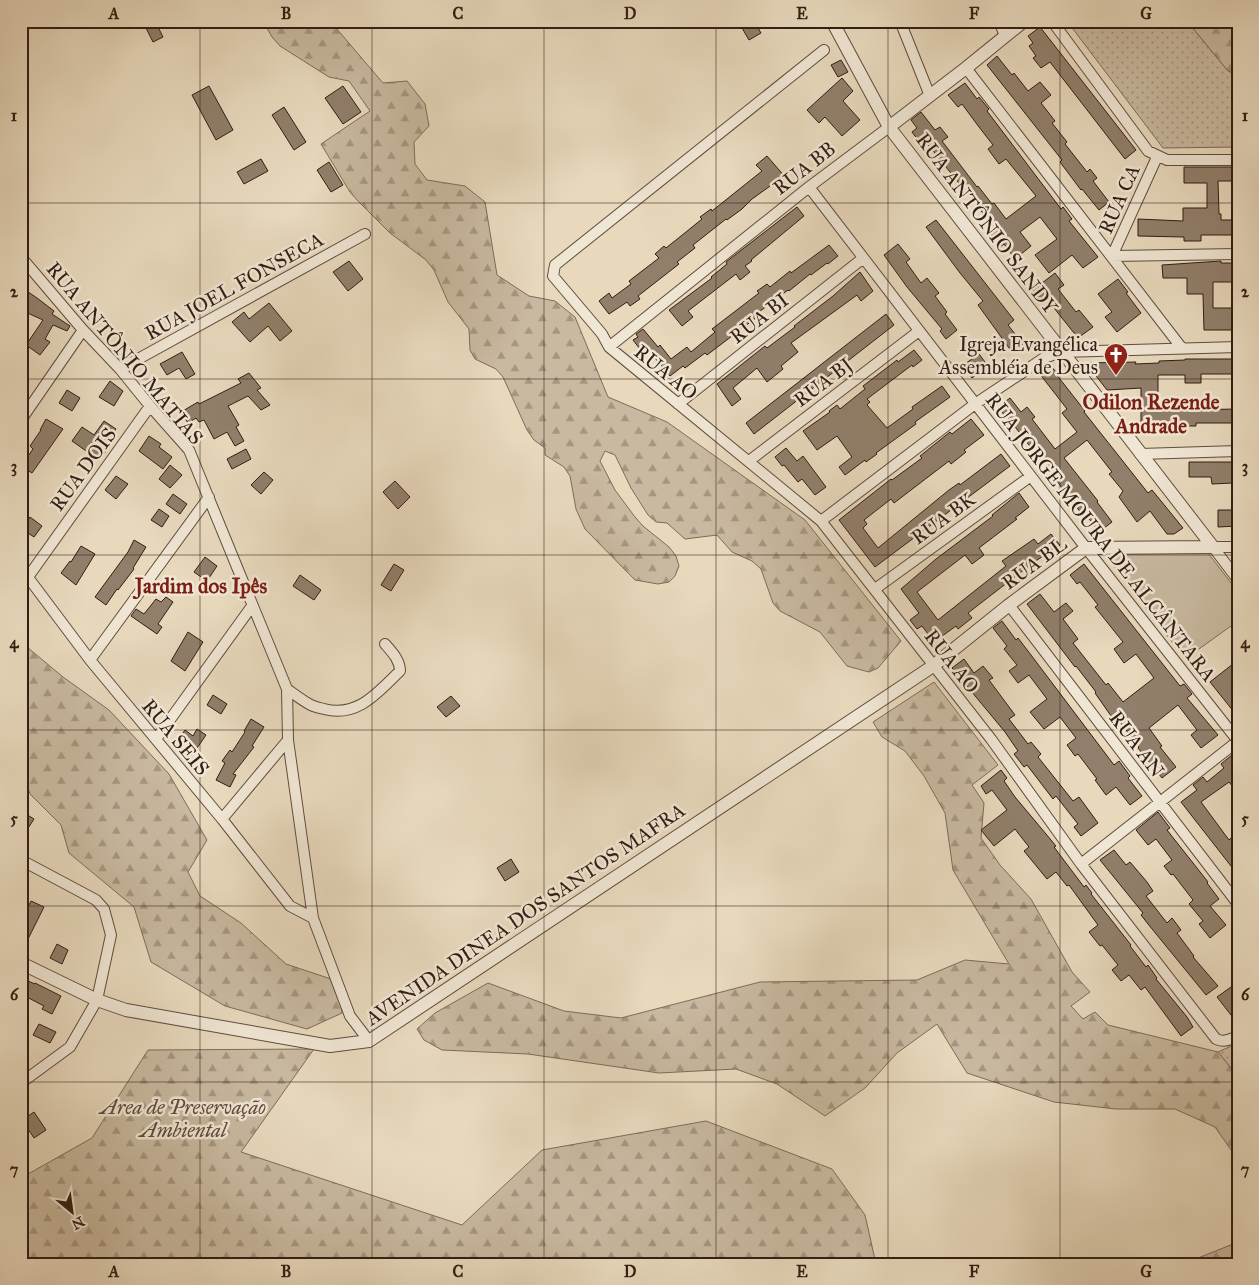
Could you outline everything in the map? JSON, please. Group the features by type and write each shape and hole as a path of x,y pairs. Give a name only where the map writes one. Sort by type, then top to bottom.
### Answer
{"street":[{"name":"RUA ANTÔNIO SANDY","path":"832,21 889,126 1238,580"},
{"path":"900,21 930,96"},
{"path":"999,21 1005,36"},
{"name":"RUA BB","path":"609,347 1024,21"},
{"path":"1052,21 1148,151 1167,160 1238,160"},
{"name":"RUA AO","path":"824,50 555,265 553,276 602,334 609,347 821,521 876,589 933,666 991,739 1081,864 1216,1039 1226,1041 1238,1036"},
{"path":"966,68 1182,347"},
{"name":"RUA CA","path":"1112,256 1157,156"},
{"name":"RUA JORGE MOURA DE ALCÂNTARA","path":"809,188 1086,548 1238,741"},
{"name":"RUA JOEL FONSECA","path":"120,369 365,234"},
{"path":"1112,256 1238,254"},
{"name":"RUA ANTÔNIO MATIAS","path":"21,257 189,450 287,688 288,740 313,918 350,1016 370,1041"},
{"name":"RUA BI","path":"678,404 862,259"},
{"path":"21,420 83,330"},
{"name":"RUA BJ","path":"750,461 919,331"},
{"path":"821,521 975,404 1044,358 1061,352 1182,347 1238,347"},
{"name":"RUA DOIS","path":"24,572 150,406"},
{"path":"1140,454 1238,451"},
{"name":"RUA BK","path":"876,589 1031,476"},
{"path":"90,660 209,497"},
{"name":"RUA BL","path":"933,666 1008,605 1086,548 1238,547"},
{"name":"RUA SEIS","path":"24,572 90,660 222,819 290,906 313,918"},
{"name":"RUA AN","path":"1008,605 1238,904"},
{"path":"156,739 252,606"},
{"path":"287,688 310,705 327,710 342,712 357,708 368,701 400,671 398,660 385,644"},
{"name":"AVENIDA DINEA DOS SANTOS MAFRA","path":"21,963 98,1000 126,1010 330,1046 370,1041 933,666"},
{"path":"222,819 288,740"},
{"path":"1081,864 1238,741"},
{"path":"21,860 96,900 104,909 111,936 98,1000 70,1047 24,1078"}],"green space":[{"path":"263,21 330,21 383,83 407,81 425,104 429,126 414,142 415,164 427,180 465,186 485,202 497,275 529,296 555,301 575,317 608,397 667,422 805,520 901,641 878,668 869,672 847,666 820,632 780,611 773,603 761,569 752,561 732,552 717,535 685,539 667,523 656,522 648,515 631,488 615,455 605,451 600,461 615,490 643,526 669,547 676,556 679,566 675,576 669,582 658,584 635,580 585,529 576,509 570,476 564,467 545,455 545,448 534,440 527,430 503,377 496,369 475,359 470,350 469,329 448,302 434,270 426,260 390,233 357,200 350,192 321,144 370,111 349,81 329,77 280,46 272,37"},
{"path":"1067,21 1187,21 1228,71 1238,75 1238,147 1163,148"},
{"path":"1187,21 1238,21 1238,75 1228,71"},
{"path":"1205,549 1238,592 1238,621 1185,659 1102,550"},
{"path":"21,642 63,677 109,710 169,774 207,840 188,872 200,896 241,923 286,964 331,979 341,997 342,1013 307,1029 225,1006 151,962 134,907 69,853 61,825 30,794 21,767 23,699"},
{"path":"934,682 998,765 972,785 984,803 981,838 1000,865 1031,899 1072,972 1090,992 1071,1006 1083,1019 1095,1012 1108,1025 1218,1052 1238,1077 1238,1158 1215,1127 1175,1109 1116,1109 1054,1102 967,1073 937,1024 897,1053 865,1088 825,1116 777,1084 736,1069 659,1073 528,1054 442,1050 424,1040 417,1029 435,1013 488,983 564,1011 621,1018 760,982 917,980 965,960 1009,964 953,870 945,813 924,776 905,751 882,737 873,722"},
{"path":"1238,1043 1238,1077 1218,1052"},
{"name":"Area de Preservação Ambiental","path":"314,1049 241,1152 462,1225 542,1150 706,1121 832,1169 865,1215 876,1264 21,1264 21,1178 92,1138 148,1050"},
{"path":"1238,1242 1238,1264 1183,1264"}],"building":[{"path":"155,21 163,37 153,42 144,24"},
{"path":"738,21 754,21 761,33 749,40"},
{"path":"1040,27 1136,150 1125,159 1050,62 1041,68 1033,58 1036,56 1029,46 1033,43 1028,36"},
{"path":"997,56 1028,91 1040,82 1051,95 1041,103 1055,121 1052,123 1067,142 1065,144 1087,172 1090,169 1097,178 1093,181 1109,202 1099,210 1081,190 1060,162 1062,160 987,65"},
{"path":"841,60 848,72 838,77 831,65"},
{"path":"842,78 853,91 843,101 860,120 842,136 825,117 819,123 807,110"},
{"path":"965,83 977,99 979,97 989,109 987,111 1061,209 1063,207 1072,219 1069,221 1098,257 1083,268 1072,255 1049,273 1035,255 1057,239 1040,217 1020,232 1031,246 1015,259 1004,244 1000,247 988,232 994,228 922,137 918,140 912,132 917,128 911,120 921,112 935,130 940,127 948,137 942,141 977,187 992,204 994,203 1006,219 1036,196 1006,159 999,164 988,149 993,145 962,104 958,107 948,95"},
{"path":"209,86 233,130 216,140 192,95"},
{"path":"343,86 361,112 343,124 325,98"},
{"path":"284,107 306,142 294,150 272,115"},
{"path":"767,156 786,178 775,187 773,184 752,199 742,209 693,245 695,248 677,262 679,264 638,296 640,299 630,306 627,302 609,314 599,301 609,293 612,298 631,284 629,281 659,258 655,254 664,246 666,248 702,219 700,217 711,209 712,211 762,171 756,165"},
{"path":"261,159 268,171 244,184 237,172"},
{"path":"329,162 343,185 331,192 317,170"},
{"path":"1184,167 1238,167 1238,181 1218,181 1219,214 1221,214 1221,220 1238,220 1238,235 1201,235 1201,241 1184,241 1184,237 1138,236 1138,219 1183,221 1183,208 1207,208 1207,183 1184,183"},
{"path":"797,207 804,216 745,266 750,272 740,280 736,274 688,311 693,317 682,326 669,310 712,278 727,264 726,262"},
{"path":"936,220 1014,320 1008,325 1023,344 1012,352 978,305 983,301 926,227"},
{"path":"898,244 910,259 906,262 921,283 927,278 939,293 935,296 957,330 946,339 940,331 942,329 907,287 884,255"},
{"path":"829,245 838,256 788,290 759,312 761,314 707,355 705,353 685,368 683,366 670,376 645,346 640,349 633,340 638,337 636,334 643,329 658,347 660,345 671,359 687,347 691,352 715,332 712,329 759,293 757,291 767,284 770,287"},
{"path":"349,261 363,279 348,291 333,272"},
{"path":"1221,261 1221,263 1238,263 1238,282 1213,282 1213,308 1238,308 1238,330 1204,330 1203,294 1187,294 1187,278 1163,278 1162,265"},
{"path":"860,272 873,291 861,301 857,295 791,343 798,352 781,366 783,369 767,382 757,368 733,388 741,399 732,406 717,384 765,346 767,348 795,327"},
{"path":"1055,273 1064,285 1058,289 1076,312 1079,310 1093,327 1078,338 1046,298 1041,301 1033,290"},
{"path":"1118,279 1141,313 1117,332 1105,317 1112,312 1098,294"},
{"path":"21,287 54,311 52,314 70,326 67,331 53,325 45,339 50,342 40,355 26,345 43,320 21,310"},
{"path":"269,303 292,331 280,341 268,326 250,342 232,322 244,312 249,319"},
{"path":"886,314 894,325 754,434 746,423"},
{"path":"914,350 922,360 913,367 912,365 867,399 870,402 867,405 887,428 913,409 912,407 942,386 950,397 915,422 916,424 877,454 866,462 865,460 845,475 839,467 852,457 837,436 817,450 803,431 837,405 840,409 865,389 863,386 897,360 898,362"},
{"path":"182,352 195,374 186,379 179,368 167,375 160,364"},
{"path":"979,354 988,366 972,378 962,366"},
{"path":"1185,359 1238,359 1238,374 1201,374 1201,383 1185,383 1185,375 1158,375 1158,407 1180,406 1180,410 1238,409 1238,423 1196,423 1196,426 1141,428 1141,388 1107,390 1086,363 1136,362 1135,364"},
{"path":"1050,365 1084,412 1148,493 1152,490 1183,528 1174,534 1167,534 1150,511 1137,522 1119,497 1123,491 1109,474 1112,472 1087,440 1064,458 1112,522 1099,532 1084,512 1082,514 998,407 1010,398 1021,412 1027,407 1035,417 1032,419 1055,449 1077,432 1062,413 1067,409 1039,373"},
{"path":"249,373 261,388 257,390 270,405 261,410 248,396 228,406 239,425 236,427 244,441 235,446 227,432 214,439 204,420 199,422 196,418 188,423 181,412 198,402 199,404 241,383 238,379"},
{"path":"110,381 123,391 114,406 99,397"},
{"path":"67,390 80,398 72,411 59,403"},
{"path":"46,419 63,429 32,473 21,466 33,449 30,446"},
{"path":"971,419 984,435 964,450 966,452 951,464 949,461 894,503 891,499 864,520 867,524 863,528 878,548 949,490 959,483 960,485 1001,454 1010,466 875,567 839,520 891,479 922,458 920,456 950,432 952,434"},
{"path":"104,421 116,429 102,449 106,451 99,460 72,441 82,427 94,435"},
{"path":"149,436 161,444 159,447 172,457 163,469 139,451"},
{"path":"786,448 797,461 803,456 826,487 815,495 802,479 798,482 775,457"},
{"path":"246,449 251,459 232,469 227,459"},
{"path":"1189,462 1238,462 1238,475 1232,474 1232,483 1212,484 1211,477 1189,477"},
{"path":"170,465 182,475 170,488 159,479"},
{"path":"264,472 273,480 261,494 251,485"},
{"path":"116,476 128,484 116,499 105,490"},
{"path":"395,481 410,497 398,509 383,492"},
{"path":"1019,493 1029,507 1015,518 1017,519 979,548 984,555 972,564 965,555 917,592 938,620 1006,566 1002,561 1034,539 1038,544 1051,534 1060,545 1034,562 968,613 972,618 958,629 956,626 934,642 922,626 917,629 910,620 919,613 901,589"},
{"path":"173,494 187,504 180,514 166,504"},
{"path":"159,509 169,516 162,527 151,520"},
{"path":"1218,510 1238,510 1238,526 1218,527"},
{"path":"30,517 42,526 34,537 22,529"},
{"path":"134,540 146,547 134,569 106,605 95,597 128,552"},
{"path":"81,546 95,554 76,585 61,573"},
{"path":"205,557 217,566 207,581 194,572"},
{"path":"394,564 404,570 391,591 381,585"},
{"path":"1084,564 1180,686 1184,684 1192,694 1187,698 1218,735 1201,748 1191,735 1197,730 1178,705 1149,728 1162,746 1160,747 1176,767 1162,778 1119,721 1116,723 1096,692 1027,604 1040,594 1054,612 1066,603 1073,611 1063,619 1078,639 1073,643 1106,685 1108,683 1123,702 1154,678 1136,654 1124,663 1114,649 1123,642 1095,607 1098,605 1080,582 1077,584 1070,575"},
{"path":"300,575 321,590 314,600 293,586"},
{"path":"166,597 173,602 158,624 162,627 157,634 131,616 136,609 144,614 156,599 161,602"},
{"path":"1002,621 1016,640 1018,638 1114,765 1119,761 1130,776 1128,778 1142,796 1130,805 1116,787 1106,795 1095,780 1097,779 1078,754 1075,756 1067,745 1076,738 1060,717 1044,729 1030,712 1047,699 1029,675 1018,683 1009,671 1017,665 1004,649 1007,646 993,628"},
{"path":"188,632 203,642 185,671 171,661"},
{"path":"964,659 974,673 983,666 993,678 989,680 1015,715 1009,719 1028,744 1031,742 1041,754 1038,757 1073,801 1079,797 1098,823 1081,836 1074,827 1078,824 1056,796 1053,799 1027,765 1024,767 1014,754 1018,751 1005,732 952,668"},
{"path":"1238,660 1238,717 1210,682"},
{"path":"213,695 227,704 221,714 207,705"},
{"path":"451,696 460,706 446,717 437,707"},
{"path":"251,719 264,727 252,746 254,747 233,774 236,775 230,787 216,780 225,763 222,761 230,750 232,752"},
{"path":"197,729 206,735 195,751 178,740 185,730 193,736"},
{"path":"1232,755 1238,762 1238,793 1229,782 1201,802 1229,840 1231,838 1238,847 1238,875 1181,802 1197,790 1193,785 1203,777 1207,782 1224,768 1221,764"},
{"path":"1001,770 1007,778 1004,781 1015,797 1056,846 1054,847 1084,887 1086,885 1146,967 1148,965 1156,979 1187,1017 1193,1027 1181,1036 1145,987 1141,990 1129,975 1121,981 1112,970 1118,965 1089,932 1098,925 1069,885 1067,886 1056,872 1047,879 1024,851 1029,847 1015,829 994,846 981,830 1007,810 992,790 986,794 981,786"},
{"path":"21,811 34,819 21,839"},
{"path":"1158,812 1170,828 1167,830 1219,899 1210,906 1226,925 1210,938 1199,924 1203,921 1189,904 1193,900 1173,874 1171,875 1164,866 1172,860 1156,839 1148,845 1136,830"},
{"path":"1114,850 1126,865 1130,862 1147,882 1153,891 1146,896 1167,923 1172,918 1181,930 1177,933 1193,957 1218,986 1206,995 1148,924 1141,915 1143,913 1100,860"},
{"path":"511,859 519,872 505,881 497,868"},
{"path":"31,901 44,907 21,953 21,906 27,909"},
{"path":"57,944 68,950 62,964 50,958"},
{"path":"21,978 61,996 52,1014 42,1009 44,1006 21,994"},
{"path":"1238,982 1238,1024 1217,997"},
{"path":"39,1024 56,1032 50,1043 33,1035"},
{"path":"34,1112 46,1130 34,1138 22,1120"}],"place":[{"name":"Igreja Evangélica Assembléia de Deus","path":"1116,376"}],"district":[{"name":"Odilon Rezende Andrade","path":"1151,414"},
{"name":"Jardim dos Ipês","path":"201,586"}]}
